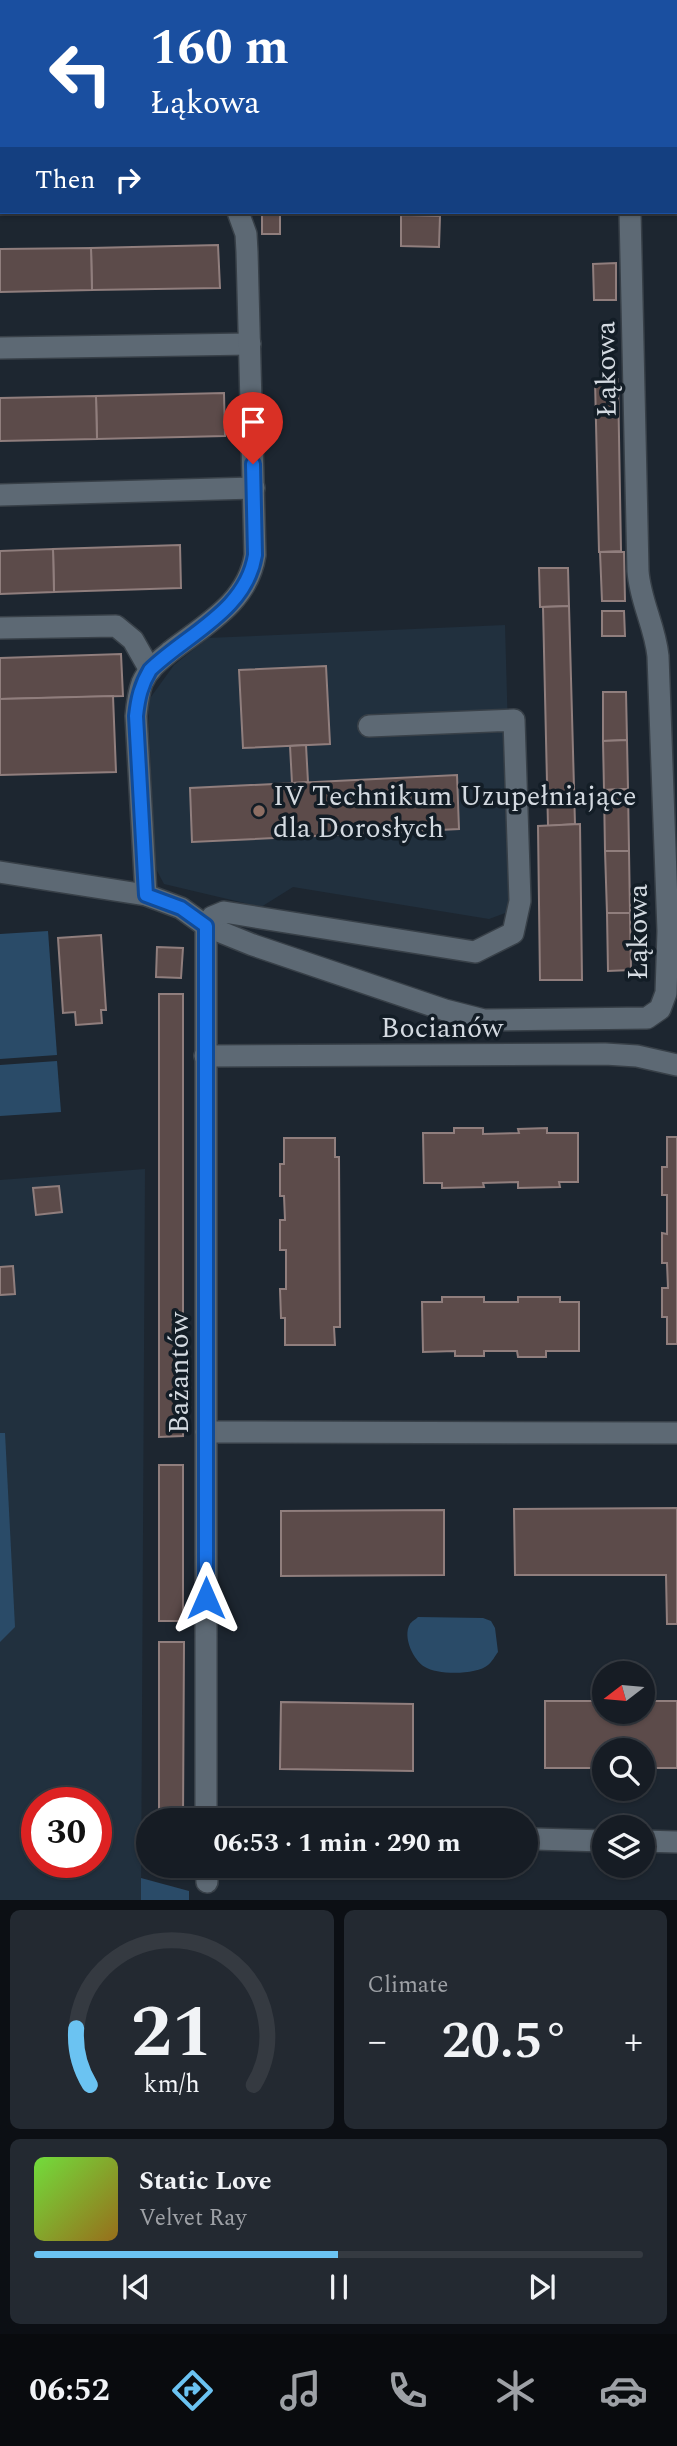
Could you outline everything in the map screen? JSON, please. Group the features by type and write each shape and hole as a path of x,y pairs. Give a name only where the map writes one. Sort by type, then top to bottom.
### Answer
{"street":[{"path":"146,895 136,716 140,691 150,670 231,605 247,582 255,555 246,234 239,214"},
{"name":"Łąkowa","path":"0,872 146,895 181,908 206,926 253,945 445,1010 484,1020 647,1018 660,1009 666,993 668,931 658,656 656,636 643,603 638,571 630,214"},
{"path":"0,348 250,344"},
{"path":"0,495 254,488"},
{"path":"0,628 117,626 133,640 150,670"},
{"path":"206,926 212,917 224,912 475,952 513,933 520,901 514,720 369,726"},
{"name":"Bażantów","path":"206,926 206,1808"},
{"name":"Bocianów","path":"205,1056 605,1054 637,1056 677,1065"},
{"path":"206,1432 677,1433"},
{"path":"538,1839 592,1841"},
{"path":"655,1841 677,1842"}],"shaded area":[{"path":"505,625 513,910 489,919 293,887 261,907 164,884 155,867 148,701 174,665 208,638"},
{"path":"48,931 57,1055 0,1059 0,934"},
{"path":"57,1061 61,1112 0,1116 0,1065"},
{"path":"145,1169 142,1808 136,1808 136,1878 141,1878 141,1900 0,1900 0,1180"},
{"path":"0,1433 5,1433 15,1627 0,1642"},
{"path":"418,1617 483,1618 491,1621 495,1628 498,1652 488,1665 475,1671 457,1673 431,1670 417,1660 408,1642 410,1623"},
{"path":"141,1878 189,1891 189,1900 141,1900"}],"building":[{"path":"262,214 280,214 280,234 262,234"},
{"path":"401,215 440,216 439,247 401,246"},
{"path":"218,245 220,288 92,290 91,248"},
{"path":"91,248 92,290 0,292 0,249"},
{"path":"616,263 616,300 594,300 593,264"},
{"path":"618,379 621,551 599,552 595,380"},
{"path":"224,393 225,436 97,439 96,396"},
{"path":"96,396 97,439 0,441 0,398"},
{"path":"180,545 181,588 54,592 53,549"},
{"path":"53,549 54,592 0,594 0,551"},
{"path":"600,552 624,552 625,601 602,601"},
{"path":"539,568 568,568 569,606 540,607"},
{"path":"569,606 575,824 548,826 543,607"},
{"path":"602,611 624,611 625,636 602,636"},
{"path":"121,654 123,696 0,699 0,658"},
{"path":"326,666 330,744 243,748 239,670"},
{"path":"603,692 626,692 627,740 603,741"},
{"path":"113,696 116,772 0,775 0,699"},
{"path":"627,740 628,789 604,790 603,741"},
{"path":"306,745 308,782 292,783 290,746"},
{"path":"457,775 459,829 192,842 190,788"},
{"path":"628,789 629,851 605,851 604,790"},
{"path":"580,824 582,980 540,980 538,826"},
{"path":"605,851 629,851 630,913 607,913"},
{"path":"607,913 630,913 631,970 608,971"},
{"path":"101,935 106,1010 101,1010 102,1023 76,1025 75,1012 63,1013 58,938"},
{"path":"157,947 183,948 181,978 156,977"},
{"path":"159,994 183,994 183,1436 159,1437"},
{"path":"454,1128 483,1128 483,1134 519,1133 518,1129 547,1128 547,1133 578,1133 578,1182 559,1182 560,1187 518,1188 518,1182 483,1183 484,1187 442,1188 442,1183 424,1183 423,1133 454,1133"},
{"path":"667,1137 677,1137 677,1344 667,1344 667,1317 662,1317 662,1288 668,1288 667,1263 662,1263 662,1233 667,1234 667,1195 662,1195 662,1167 667,1167"},
{"path":"284,1138 335,1138 335,1157 339,1157 340,1327 334,1327 335,1345 285,1345 285,1318 281,1318 280,1289 286,1289 286,1250 280,1250 280,1220 285,1220 284,1196 280,1196 280,1164 284,1164"},
{"path":"59,1186 62,1212 36,1215 33,1188"},
{"path":"13,1266 15,1294 0,1295 0,1267"},
{"path":"442,1297 484,1297 484,1302 518,1302 518,1297 560,1297 560,1302 579,1302 579,1351 546,1351 546,1357 518,1357 517,1351 484,1351 484,1356 455,1356 455,1351 423,1352 422,1302 442,1302"},
{"path":"159,1465 183,1465 183,1621 159,1621"},
{"path":"677,1508 677,1624 667,1624 666,1575 515,1575 514,1509"},
{"path":"444,1510 444,1575 281,1576 281,1511"},
{"path":"159,1642 184,1642 183,1808 159,1808"},
{"path":"545,1701 592,1701 592,1724 655,1724 655,1701 677,1701 677,1768 655,1768 655,1738 592,1738 592,1768 545,1768"},
{"path":"281,1702 413,1704 413,1771 280,1769"}],"place":[{"name":"IV Technikum Uzupełniające dla Dorosłych","path":"259,811"}],"route":[{"path":"206,1598 206,926 181,908 146,895 136,716 142,683 150,670 231,605 247,582 255,555 253,464"}]}
